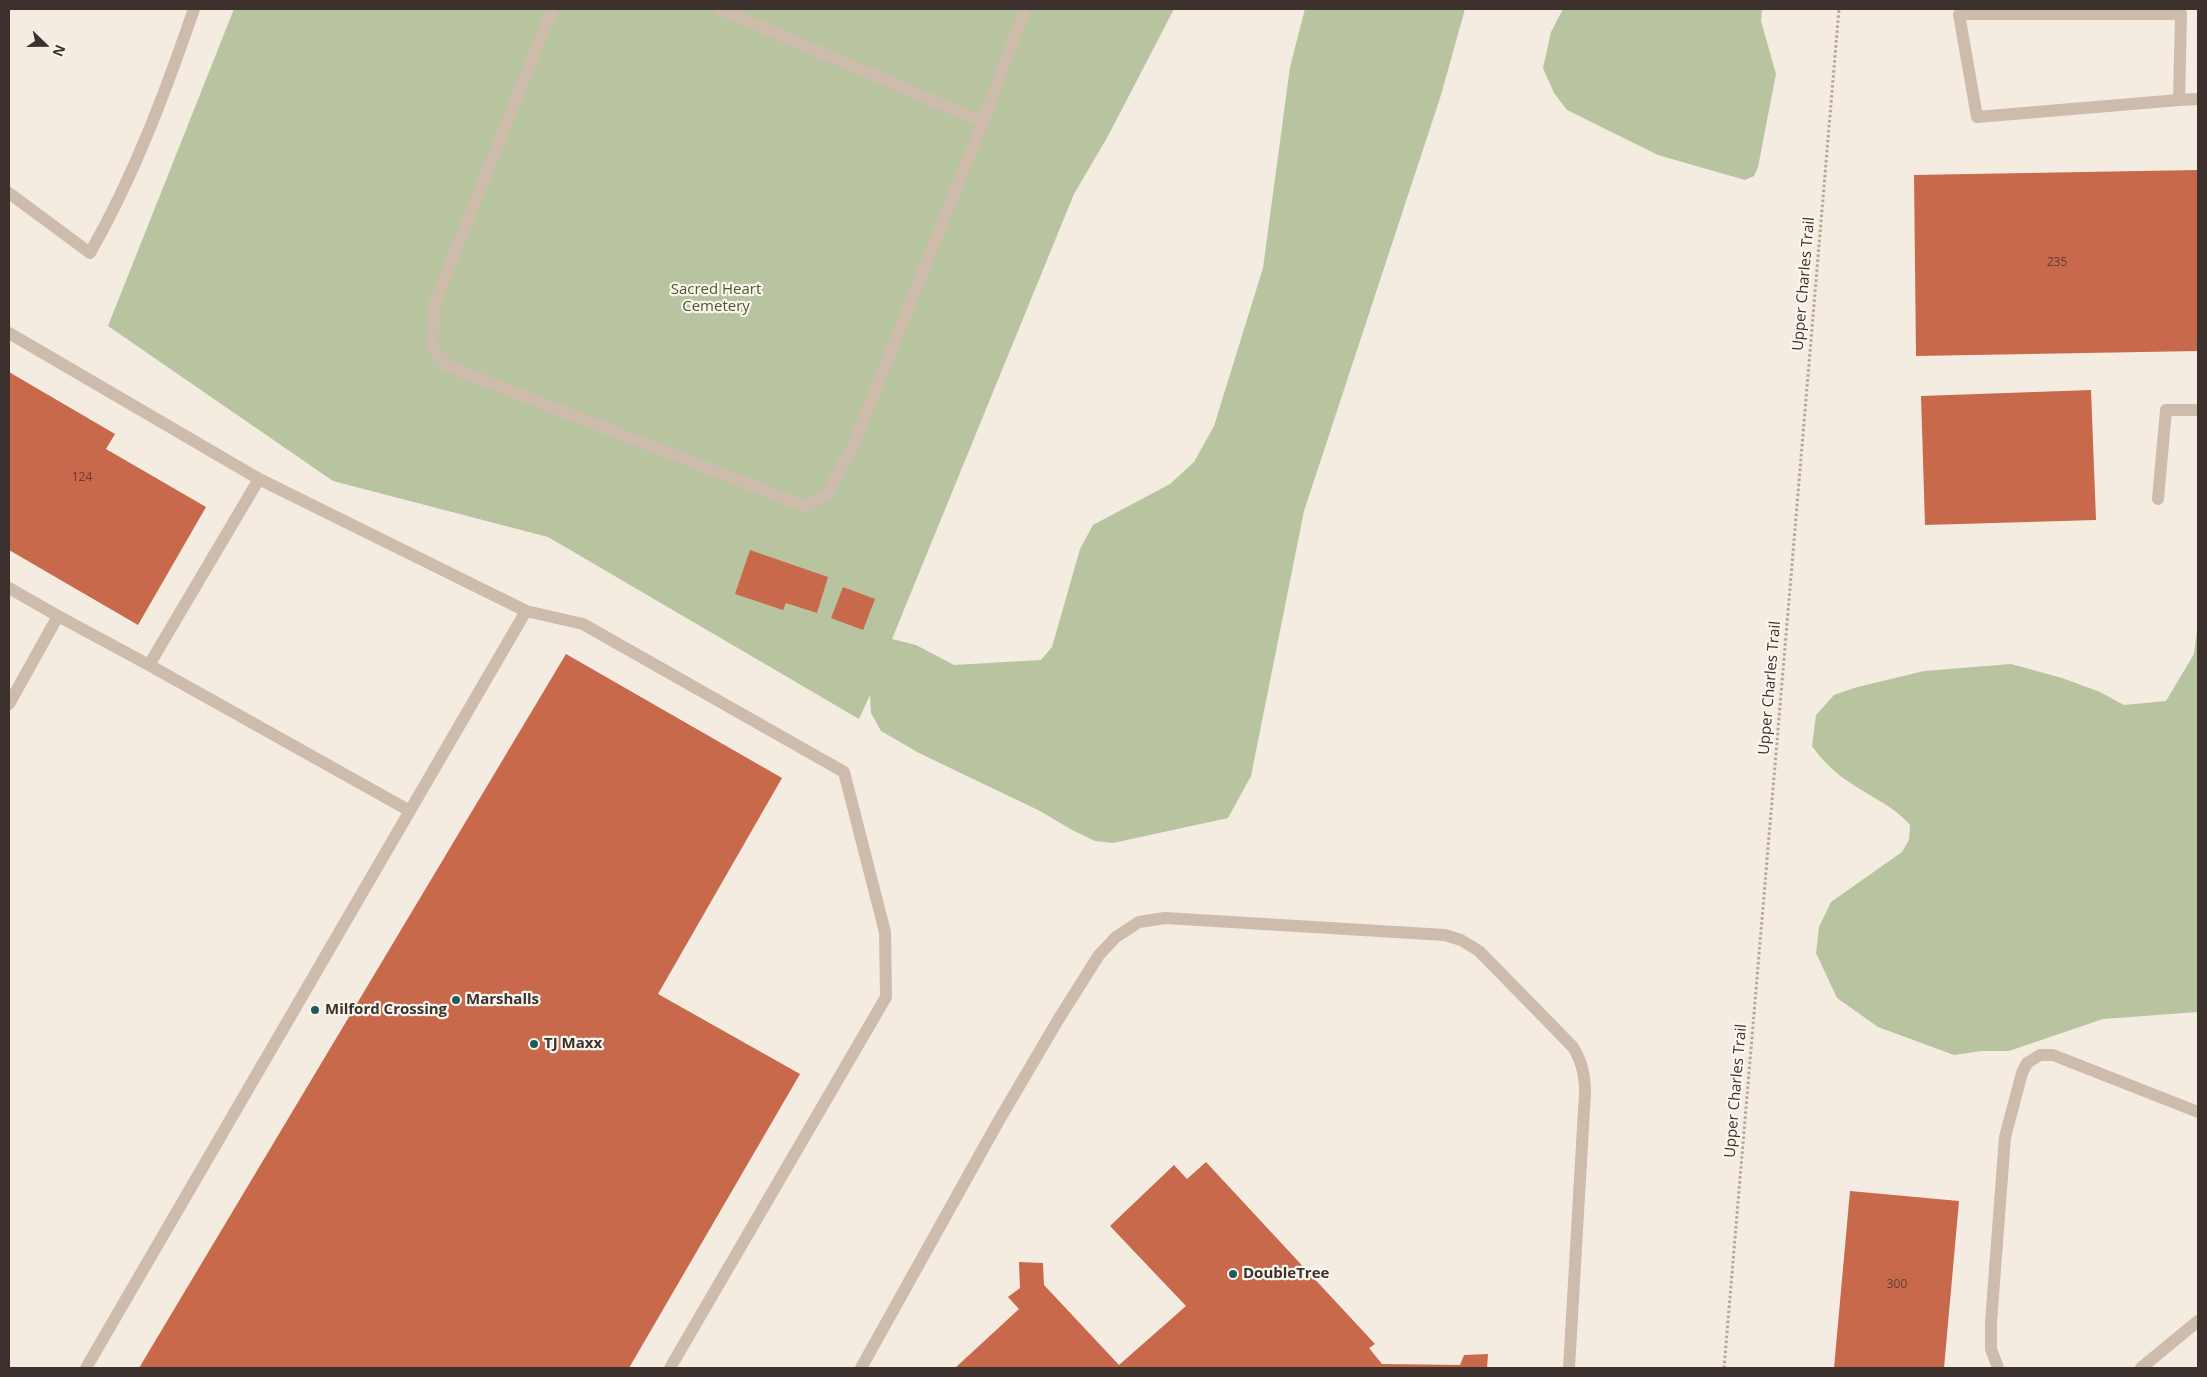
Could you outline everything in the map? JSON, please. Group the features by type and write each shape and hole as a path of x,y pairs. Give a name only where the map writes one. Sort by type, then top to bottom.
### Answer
{"lane":[{"path":"9,193 90,253 134,168 173,70 194,9"},
{"path":"552,9 435,302 432,348 449,367 808,507 828,492 855,441 983,122 1025,9"},
{"path":"719,9 983,122"},
{"path":"2180,100 2181,14 1959,14 1977,117 2180,100 2198,98"},
{"path":"9,333 259,479 526,611 583,624 844,772 885,932 886,996 670,1368"},
{"path":"2158,499 2166,410 2198,410"},
{"path":"149,665 259,479"},
{"path":"9,588 410,811"},
{"path":"86,1368 526,611"},
{"path":"9,704 58,616"},
{"path":"861,1368 998,1122 1099,955 1116,937 1139,922 1165,918 1445,935 1462,940 1479,951 1573,1047 1580,1059 1585,1076 1586,1092 1569,1368"},
{"path":"1998,1368 1991,1349 1991,1322 2005,1137 2027,1062 2040,1055 2053,1055 2198,1112"},
{"path":"2141,1368 2198,1321"}],"path":[{"name":"Upper Charles Trail","path":"1724,1368 1839,9"}],"green space":[{"name":"Sacred Heart Cemetery","path":"234,9 1174,9 1108,136 1074,194 892,639 916,645 954,665 1041,660 1052,647 1080,549 1093,525 1170,484 1194,462 1214,426 1263,268 1290,67 1305,9 1465,9 1441,95 1304,511 1251,776 1228,818 1113,843 1095,841 1040,811 919,753 881,731 871,713 870,695 859,719 548,537 333,481 108,326"},
{"path":"1563,9 1762,9 1761,21 1776,74 1758,167 1754,176 1745,180 1658,155 1567,110 1554,93 1543,68 1551,32"},
{"path":"2198,623 2198,1012 2103,1019 2009,1051 1982,1051 1954,1055 1878,1027 1837,998 1816,953 1819,927 1831,902 1902,852 1909,840 1910,825 1889,807 1838,774 1812,746 1816,715 1834,695 1854,688 1924,671 2011,664 2062,678 2100,692 2124,705 2166,701 2194,654"}],"building":[{"path":"2198,170 2198,351 1916,356 1914,175"},
{"path":"9,372 115,434 106,449 206,507 138,625 9,550"},
{"path":"2091,390 2096,520 1925,525 1921,396"},
{"path":"750,550 828,577 817,613 786,603 783,610 735,594"},
{"path":"843,587 875,599 863,630 831,618"},
{"path":"566,654 782,778 658,994 800,1074 629,1368 139,1368"},
{"name":"DoubleTree","path":"1206,1162 1375,1344 1369,1348 1382,1364 1460,1365 1464,1355 1488,1354 1487,1368 955,1368 1019,1309 1008,1297 1020,1288 1019,1262 1043,1263 1044,1285 1119,1365 1186,1306 1110,1226 1174,1165 1187,1179"},
{"path":"1850,1191 1959,1201 1944,1368 1834,1368"}],"place":[{"name":"Marshalls","path":"456,1000"},
{"name":"Milford Crossing","path":"315,1010"},
{"name":"TJ Maxx","path":"534,1044"},
{"name":"DoubleTree","path":"1233,1274"}]}
